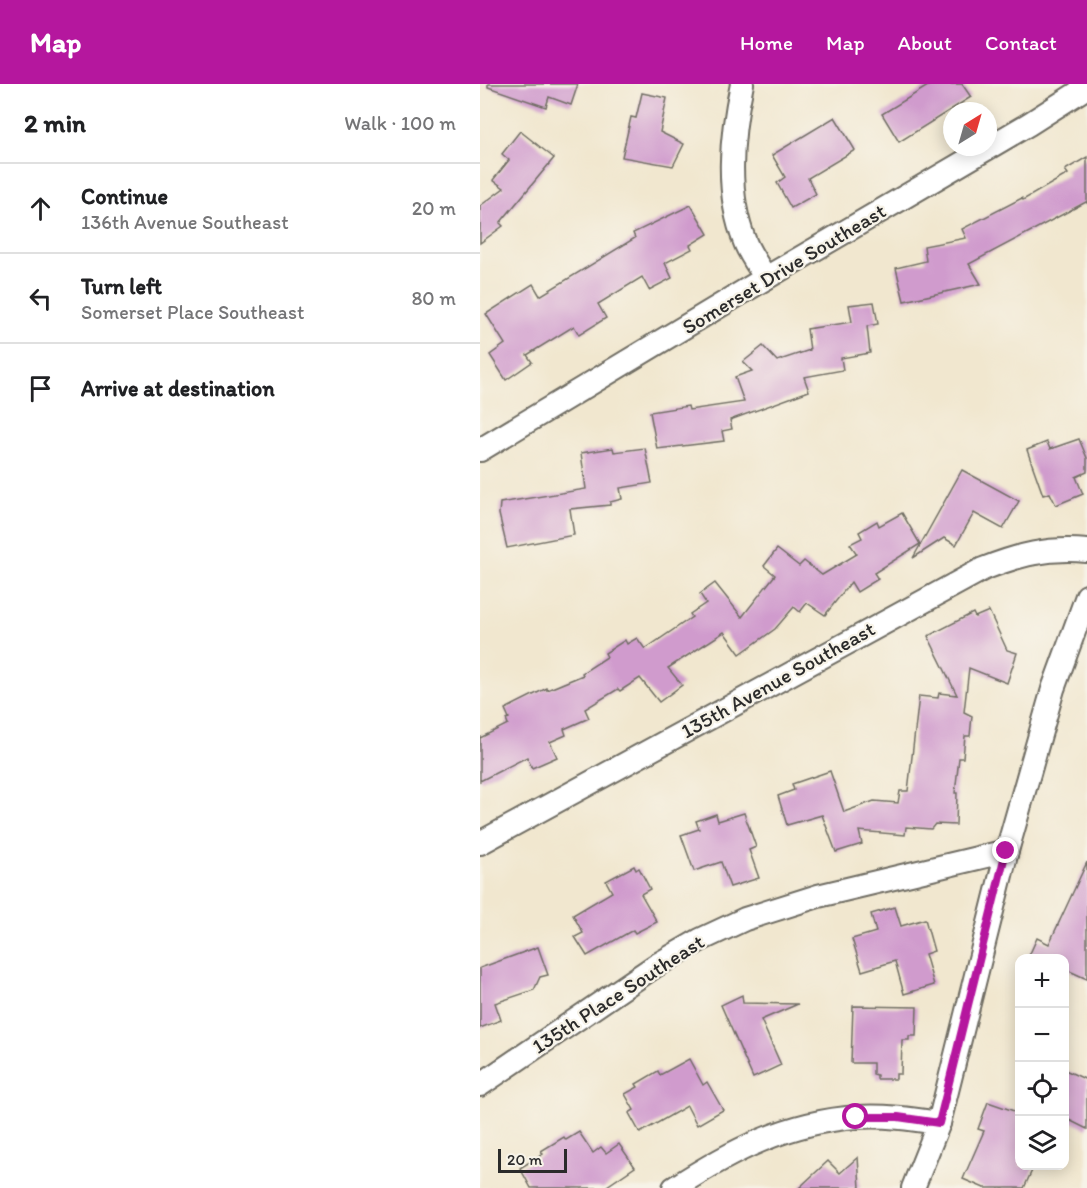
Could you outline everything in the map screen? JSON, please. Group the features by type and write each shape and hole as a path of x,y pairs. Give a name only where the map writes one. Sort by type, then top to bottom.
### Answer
{"street":[{"path":"742,84 734,120 732,156 735,209 746,243 766,279"},
{"name":"Somerset Drive Southeast","path":"480,450 1087,87"},
{"name":"135th Avenue Southeast","path":"480,843 983,569 1013,557 1042,551 1063,549 1087,551"},
{"path":"913,1188 939,1123 1006,851 1053,689 1087,596"},
{"name":"135th Place Southeast","path":"480,1085 655,966 700,940 745,919 818,896 1006,851"},
{"path":"674,1188 725,1156 762,1138 805,1125 856,1117 898,1117 939,1123"}],"building":[{"path":"488,84 578,84 571,105 549,97 546,107 488,87"},
{"path":"931,84 962,84 971,97 963,102 943,102 943,114 899,142 882,114"},
{"path":"642,93 667,98 660,132 684,144 673,166 622,157 631,117 636,118"},
{"path":"835,117 855,150 808,178 816,194 791,208 777,183 785,177 772,155"},
{"path":"520,131 554,158 500,223 503,226 480,243 480,206 504,188 493,180 509,160 502,154"},
{"path":"1087,157 1087,203 969,264 981,284 904,301 896,268 926,261 924,246 966,238 962,229 1022,198 1023,200 1068,174 1065,170"},
{"path":"691,205 708,234 690,245 692,249 665,263 672,278 649,290 642,277 598,304 606,318 579,335 574,326 527,355 532,362 506,380 490,355 505,344 486,314 533,284 540,296 635,238 633,233"},
{"path":"874,302 878,324 867,326 870,353 841,358 843,370 804,377 809,391 730,420 732,429 722,431 724,441 657,449 650,412 688,406 689,410 744,402 735,377 752,371 743,362 763,346 777,361 810,350 807,329 852,322 849,305"},
{"path":"1079,439 1087,458 1087,472 1076,477 1083,494 1056,505 1050,493 1043,495 1027,450 1047,442 1050,449"},
{"path":"613,448 614,452 645,448 652,483 620,488 622,499 610,502 610,505 570,509 574,535 507,548 499,514 500,503 586,489 581,453"},
{"path":"962,470 1019,501 1003,529 974,513 956,545 944,538 913,558"},
{"path":"902,513 920,544 874,573 878,579 857,592 851,582 825,615 807,603 800,612 794,607 775,629 740,654 724,632 668,668 682,685 659,702 640,678 585,709 589,718 564,729 566,735 550,742 557,757 532,768 527,757 480,781 480,738 508,724 506,719 509,718 505,709 547,688 547,690 583,675 582,673 607,657 605,653 625,640 627,644 637,638 645,649 692,617 690,614 706,603 700,594 715,583 742,617 775,575 764,566 777,549 799,566 804,561 822,575 857,554 850,544 862,538 859,532 877,521 879,526"},
{"path":"989,611 1007,650 1017,653 1007,683 969,668 964,712 972,716 970,736 965,736 963,758 959,758 955,793 957,793 956,825 935,824 931,829 906,827 905,835 859,831 862,844 836,852 822,815 787,825 778,796 794,790 792,784 830,771 844,812 874,801 898,803 900,791 908,791 919,696 938,698 939,693 957,695 928,636 973,613 975,617"},
{"path":"744,813 756,847 749,850 759,878 730,887 721,862 694,871 681,835 699,829 696,821 716,814 718,821"},
{"path":"1087,862 1087,979 1069,971 1069,954 1030,954 1037,938 1049,944"},
{"path":"634,866 636,870 639,868 650,889 641,894 657,922 635,933 633,930 587,956 575,937 583,933 573,915 612,892 606,881"},
{"path":"895,907 901,926 925,919 934,951 925,954 934,985 904,994 895,961 862,971 852,939 876,932 871,914"},
{"path":"538,947 548,975 540,977 534,990 495,1003 501,1020 480,1028 480,968"},
{"path":"742,995 743,1003 798,1004 761,1020 781,1065 753,1078 721,1005"},
{"path":"853,1006 917,1007 916,1036 909,1036 909,1040 902,1040 901,1074 896,1074 896,1079 877,1079 877,1075 873,1074 873,1063 851,1063"},
{"path":"689,1059 703,1085 707,1082 723,1110 697,1125 687,1106 640,1133 629,1113 634,1110 625,1094 638,1087 636,1084 658,1071 660,1075"},
{"path":"1069,1072 1087,1080 1087,1129 1069,1120"},
{"path":"988,1102 1015,1111 1015,1170 1032,1170 1024,1188 984,1188 963,1179 984,1131 978,1129"},
{"path":"579,1132 593,1153 601,1147 606,1153 619,1144 635,1167 604,1188 531,1188 520,1168 543,1154 541,1151 564,1137 566,1140"},
{"path":"858,1157 860,1188 799,1188 828,1161 840,1173"}],"route":[{"path":"856,1117 898,1117 939,1123 1006,851"}]}
